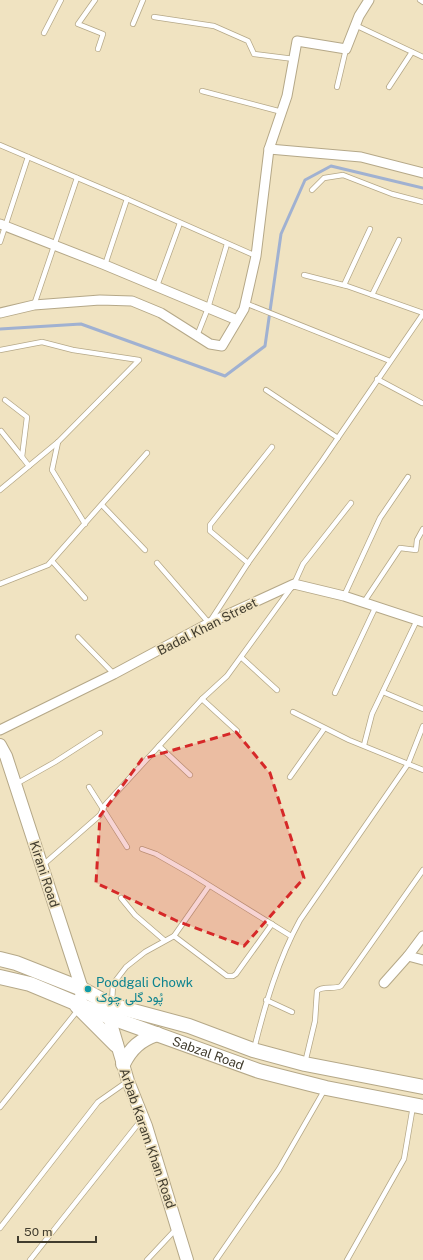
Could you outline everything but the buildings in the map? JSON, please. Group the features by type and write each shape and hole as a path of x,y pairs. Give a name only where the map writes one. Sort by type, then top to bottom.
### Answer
{"main road":[{"name":"Kirani Road","path":"0,745 6,756 43,865 82,989 77,1004"},
{"name":"Sabzal Road","path":"0,959 16,963 82,989 110,1011 157,1034 259,1071 326,1088 418,1106"},
{"name":"Sabzal Road","path":"0,977 30,984 77,1004 189,1026 253,1050 305,1064 423,1087"},
{"path":"77,1004 116,1045"},
{"name":"Arbab Karam Khan Road","path":"110,1011 116,1045 128,1081 143,1117 187,1260"},
{"path":"123,1064 129,1052 143,1039 157,1034"}],"street":[{"path":"0,313 34,305 100,300 132,301 162,313 210,344 222,346 237,320 249,305 270,149 287,96 297,41 346,49 355,25 369,0"},
{"path":"270,149 361,157 423,173"},
{"path":"3,225 54,244 237,320"},
{"path":"294,584 344,596 420,621"},
{"name":"Badal Khan Street","path":"0,730 114,674 209,623 294,584"},
{"path":"384,983 408,956 423,936"},
{"path":"408,956 423,960"}],"lane":[{"path":"44,33 61,0"},
{"path":"95,0 78,24 103,34 98,49"},
{"path":"133,24 143,0"},
{"path":"154,17 214,26 248,41 254,54 294,59"},
{"path":"355,25 423,57"},
{"path":"337,87 346,49"},
{"path":"389,87 412,52"},
{"path":"202,91 282,112"},
{"path":"0,145 256,256"},
{"path":"0,242 3,225 28,157"},
{"path":"312,190 324,178 343,175 392,194 423,202"},
{"path":"34,305 78,178"},
{"path":"105,265 127,199"},
{"path":"157,286 180,223"},
{"path":"344,285 370,229"},
{"path":"372,295 399,240"},
{"path":"197,336 208,308 227,244"},
{"path":"157,563 209,623 248,563 338,438 423,313 344,285 304,275"},
{"path":"249,305 390,361"},
{"path":"0,350 42,342 73,350 139,360 58,442 0,490"},
{"path":"377,379 422,403"},
{"path":"266,390 338,438"},
{"path":"6,400 27,417 22,457"},
{"path":"2,431 29,466"},
{"path":"58,442 52,470 85,524"},
{"path":"248,563 210,531 210,525 272,447"},
{"path":"0,584 48,565 147,453"},
{"path":"344,596 380,518 408,477"},
{"path":"43,865 100,815 103,809 202,698 228,676 294,584 304,564 351,503"},
{"path":"102,505 145,550"},
{"path":"364,602 400,548 416,550 417,540 423,529"},
{"path":"52,561 85,598"},
{"path":"335,693 376,606"},
{"path":"364,746 372,714 420,621"},
{"path":"78,637 114,674"},
{"path":"242,658 277,690"},
{"path":"383,692 423,709"},
{"path":"202,698 237,731"},
{"path":"293,712 364,746 423,770"},
{"path":"253,1050 266,1000 291,936 300,920 408,764 423,726"},
{"path":"290,777 324,728"},
{"path":"15,784 55,762 100,733"},
{"path":"159,746 190,774"},
{"path":"89,787 127,848"},
{"path":"142,849 156,854 291,936"},
{"path":"305,1064 315,1021 317,991 321,988 337,988 341,986 423,870"},
{"path":"110,1011 113,984 126,967 164,940 174,936 209,886"},
{"path":"121,898 135,915 164,940"},
{"path":"174,936 227,976 233,976 236,974 272,924"},
{"path":"266,1000 292,1012"},
{"path":"0,1107 77,1004"},
{"path":"0,1228 98,1102 128,1081"},
{"path":"216,1260 279,1169 326,1088"},
{"path":"347,1260 404,1159 418,1106"},
{"path":"30,1260 143,1117"},
{"path":"147,1260 178,1227"}],"highlighted area":[{"path":"236,732 270,773 304,878 244,946 177,921 96,883 100,816 142,759"}],"waterway":[{"path":"0,329 81,324 225,376 265,346 281,234 305,180 331,166 423,188"}],"place":[{"name":"Poodgali Chowk پُود گلی چوک","path":"88,989"}]}
